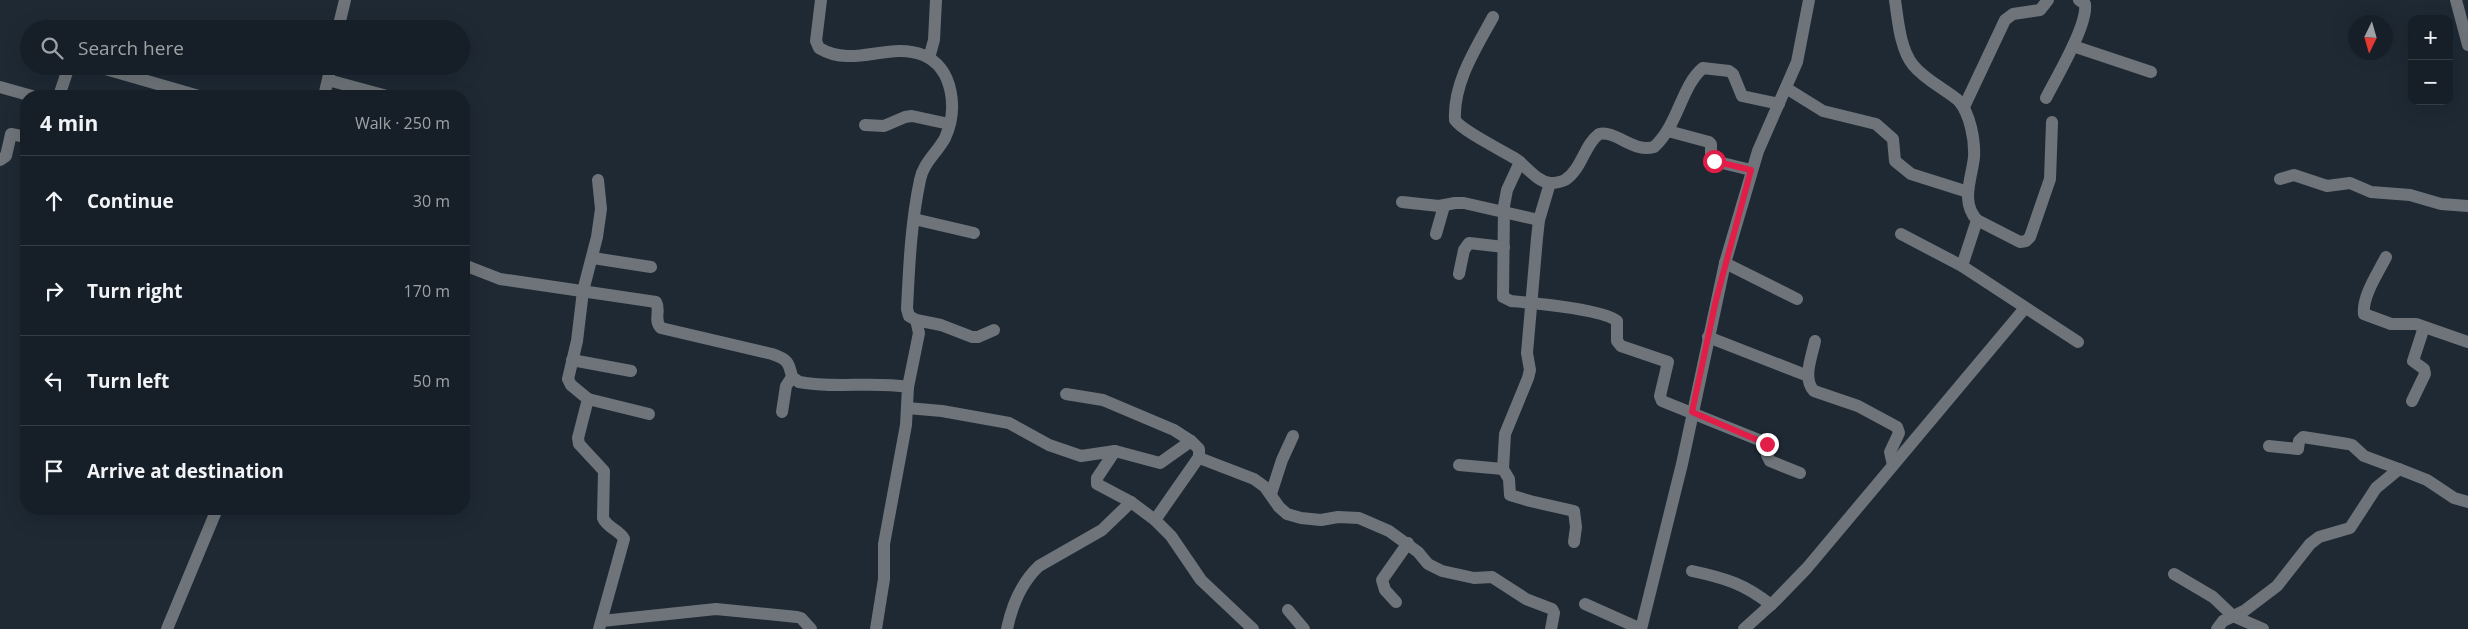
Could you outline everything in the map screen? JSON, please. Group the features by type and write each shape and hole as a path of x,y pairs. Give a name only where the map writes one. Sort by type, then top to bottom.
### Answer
{"street":[{"path":"340,20 345,0"},
{"path":"820,0 816,40 819,48 824,51 836,55 863,57 902,50 929,58 941,68 948,83 952,110 944,140 924,167 920,178 914,219 907,309 909,316 916,320 941,325 972,337 978,337 994,330"},
{"path":"929,58 934,40 936,0"},
{"path":"1585,604 1641,629 1682,464 1725,263 1751,170 1797,62 1809,0"},
{"path":"1896,0 1899,26 1907,55 1912,64 1964,107 1969,122 1974,155 1968,192 1970,208 1977,220 2020,242 2026,241 2030,237 2050,179 2052,122"},
{"path":"1964,107 2005,20 2013,14 2040,10 2048,0"},
{"path":"2046,98 2073,46 2085,8 2085,4 2079,0"},
{"path":"2456,0 2466,25 2468,45"},
{"path":"1493,17 1466,68 1457,102 1456,120 1462,128 1520,162 1540,179 1550,183 1565,180 1576,170 1599,134 1605,133 1634,146 1654,147 1668,131 1695,76 1703,68 1729,71 1733,74 1742,96 1779,104"},
{"path":"2073,46 2151,72"},
{"path":"60,90 66,75"},
{"path":"126,75 178,90"},
{"path":"326,90 329,75"},
{"path":"328,80 365,90"},
{"path":"0,87 20,93"},
{"path":"1786,88 1824,111 1876,124 1891,136 1894,143 1895,161 1904,170 1968,192"},
{"path":"865,125 884,126 906,116 949,124"},
{"path":"1668,131 1709,142 1712,147 1711,156 1714,161 1751,170"},
{"path":"0,160 6,156 11,134 20,136"},
{"path":"1520,162 1507,190 1504,212 1503,297 1511,301 1589,311 1613,318 1617,321 1617,343 1668,362 1660,399 1764,442 1769,447 1767,455 1770,461 1800,473"},
{"path":"2280,179 2294,176 2328,186 2350,183 2371,192 2410,195 2441,204 2468,206"},
{"path":"598,180 601,208 594,258 584,291 568,382 588,399 649,414"},
{"path":"1550,183 1539,220 1527,353 1530,370 1505,434 1503,469 1509,479 1510,494 1530,501 1574,511 1576,528 1574,542"},
{"path":"1402,202 1444,206 1464,203 1539,220"},
{"path":"1436,234 1444,206"},
{"path":"914,219 974,233"},
{"path":"1962,266 1977,220"},
{"path":"1901,234 1962,266 2078,342"},
{"path":"1459,274 1464,250 1469,243 1504,247"},
{"path":"2386,257 2370,288 2364,306 2364,314 2386,322 2424,327 2468,342"},
{"path":"594,258 651,267"},
{"path":"1725,263 1797,299"},
{"path":"470,267 500,279 656,302 658,325 661,328 779,356 789,363 792,377 786,386 782,412"},
{"path":"1744,629 1771,605 1807,568 2025,308"},
{"path":"876,629 884,579 884,544 906,426 908,387 919,333 916,320"},
{"path":"2412,401 2425,374 2424,370 2413,361 2424,327"},
{"path":"1708,337 1808,376"},
{"path":"1815,341 1808,383 1814,391 1858,406 1897,427 1900,434 1890,452 1893,465"},
{"path":"572,360 631,371"},
{"path":"792,377 806,383 880,384 908,387"},
{"path":"1066,394 1093,397 1127,409 1174,430 1191,441 1199,449 1199,457 1155,520"},
{"path":"588,399 579,425 579,444 604,471 603,518 605,523 622,535 624,539 600,625 729,609 797,617 801,618 811,629"},
{"path":"907,408 942,411 1008,423 1049,445 1082,456 1116,451 1160,463 1191,441"},
{"path":"1271,494 1282,460 1293,436"},
{"path":"2269,446 2298,449 2300,439 2303,437 2352,445 2364,456 2427,480 2454,498 2468,502"},
{"path":"1116,451 1096,481 1097,484 1131,502 1155,520 1170,536 1200,580 1253,629"},
{"path":"1199,457 1254,479 1271,494 1279,507 1288,514 1321,520 1338,516 1359,518 1378,526 1408,543 1428,564 1442,571 1474,578 1492,578 1526,599 1552,609 1554,612 1551,629"},
{"path":"1459,465 1503,469"},
{"path":"2218,629 2222,621 2251,606 2277,586 2310,544 2319,538 2350,528 2376,488 2399,469"},
{"path":"1007,629 1016,600 1030,574 1039,566 1102,530 1131,502"},
{"path":"167,629 214,515"},
{"path":"1396,602 1385,590 1382,580 1408,543"},
{"path":"1692,571 1730,580 1756,593 1771,605"},
{"path":"2174,574 2213,597 2233,616 2262,629"},
{"path":"1288,610 1304,629"}],"route":[{"path":"1714,161 1751,170 1725,263 1692,412 1767,444"}]}
